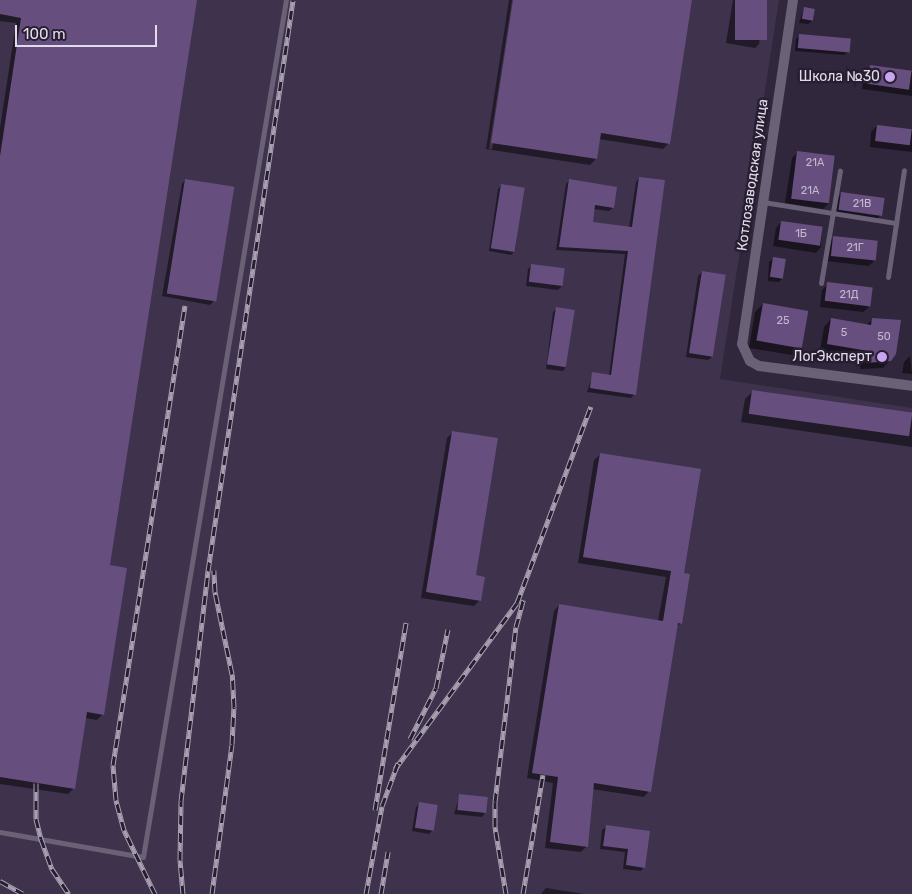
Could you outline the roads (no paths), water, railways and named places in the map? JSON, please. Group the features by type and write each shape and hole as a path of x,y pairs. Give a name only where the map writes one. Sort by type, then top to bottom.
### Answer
{"street":[{"name":"Котлозаводская улица","path":"793,0 742,344 745,354 759,366 912,386"}],"lane":[{"path":"0,832 143,857 286,0"},
{"path":"888,277 904,170"},
{"path":"821,284 840,171"},
{"path":"763,202 896,223"}],"railway":[{"path":"183,894 180,860 181,801 208,571 293,0"},
{"path":"155,894 124,830 116,800 113,765 185,306"},
{"path":"395,769 517,603 591,406"},
{"path":"212,894 232,744 234,707 232,674 215,592 214,570"},
{"path":"506,894 495,827 495,802 516,627 523,600"},
{"path":"375,810 406,623"},
{"path":"410,739 436,688 448,629"},
{"path":"366,894 382,806 398,763"},
{"path":"523,894 543,775"},
{"path":"36,783 36,819 41,839 52,869 69,894"},
{"path":"381,894 388,852"},
{"path":"0,881 23,894"}],"place":[{"name":"Школа №30","path":"890,77"},
{"name":"ЛогЭксперт","path":"882,357"}]}
